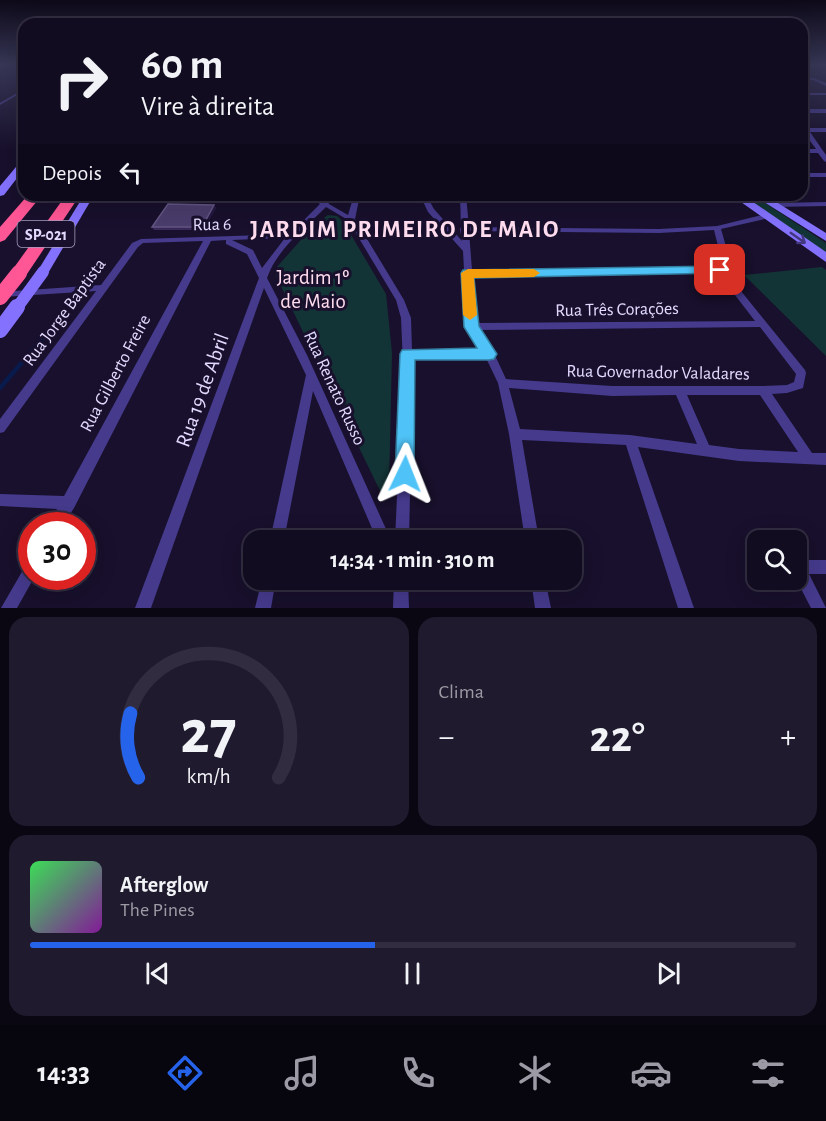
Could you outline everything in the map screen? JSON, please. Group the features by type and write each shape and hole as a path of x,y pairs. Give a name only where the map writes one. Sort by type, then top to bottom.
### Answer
{"highway":[{"name":"SP-021","path":"0,237 30,201"},
{"name":"SP-021","path":"0,295 19,273 69,201"}],"main road":[{"path":"0,193 18,170"},
{"path":"0,330 43,272 85,201"},
{"path":"745,201 826,258"},
{"path":"768,201 826,238"}],"street":[{"path":"808,94 826,94"},
{"path":"808,111 826,111"},
{"path":"808,130 826,130"},
{"path":"808,134 826,160"},
{"path":"816,144 826,144"},
{"path":"808,151 819,151"},
{"path":"808,175 826,175"},
{"path":"322,201 351,219 400,300 406,318 402,530"},
{"path":"351,219 356,201"},
{"path":"426,201 431,210 465,249"},
{"path":"463,201 472,327 503,383 515,434 530,530"},
{"name":"Rua 19 de Abril","path":"143,608 263,280 275,255 291,236 326,203"},
{"path":"775,205 826,204"},
{"path":"464,229 573,232 717,228 766,216"},
{"path":"717,228 723,250 720,270 762,324"},
{"name":"Rua 6","path":"135,244 147,239 213,240 291,236"},
{"name":"Rua Renato Russo","path":"213,240 236,244 250,252 332,419 380,530"},
{"name":"Rua Gilberto Freire","path":"64,512 213,240"},
{"name":"Rua Jorge Baptista","path":"0,428 135,244"},
{"path":"468,273 720,270"},
{"path":"0,295 101,288"},
{"name":"Rua Três Corações","path":"472,327 762,324"},
{"name":"Rua Governador Valadares","path":"503,383 612,392 763,390 787,389 799,385 801,373 762,324"},
{"path":"407,354 489,354"},
{"path":"279,530 310,377"},
{"path":"679,390 706,451"},
{"path":"763,390 809,459"},
{"path":"515,434 630,440 706,451 826,459"},
{"path":"630,440 686,608"},
{"path":"0,500 69,503"},
{"path":"807,567 826,567"},
{"path":"807,586 819,608"},
{"path":"9,608 19,590"},
{"path":"263,608 267,590"},
{"path":"400,608 401,590"},
{"path":"540,590 543,608"}],"lane":[{"path":"0,104 18,94"}],"green space":[{"path":"750,201 762,201 826,243 826,253"},
{"path":"328,215 337,216 344,223 386,294 392,353 389,490 382,495 276,276 276,268 315,224"},
{"path":"822,267 826,270 826,356 744,275"}],"building":[{"path":"168,204 214,205 202,227 152,227"}],"waterway":[{"path":"0,388 60,318"}],"slow traffic":[{"path":"470,315 468,273 534,273"}],"district":[{"name":"JARDIM PRIMEIRO DE MAIO","path":"405,229"},
{"name":"Jardim 1º de Maio","path":"313,289"}],"route":[{"path":"405,474 407,354 489,354 472,327 468,273 720,270"}]}
